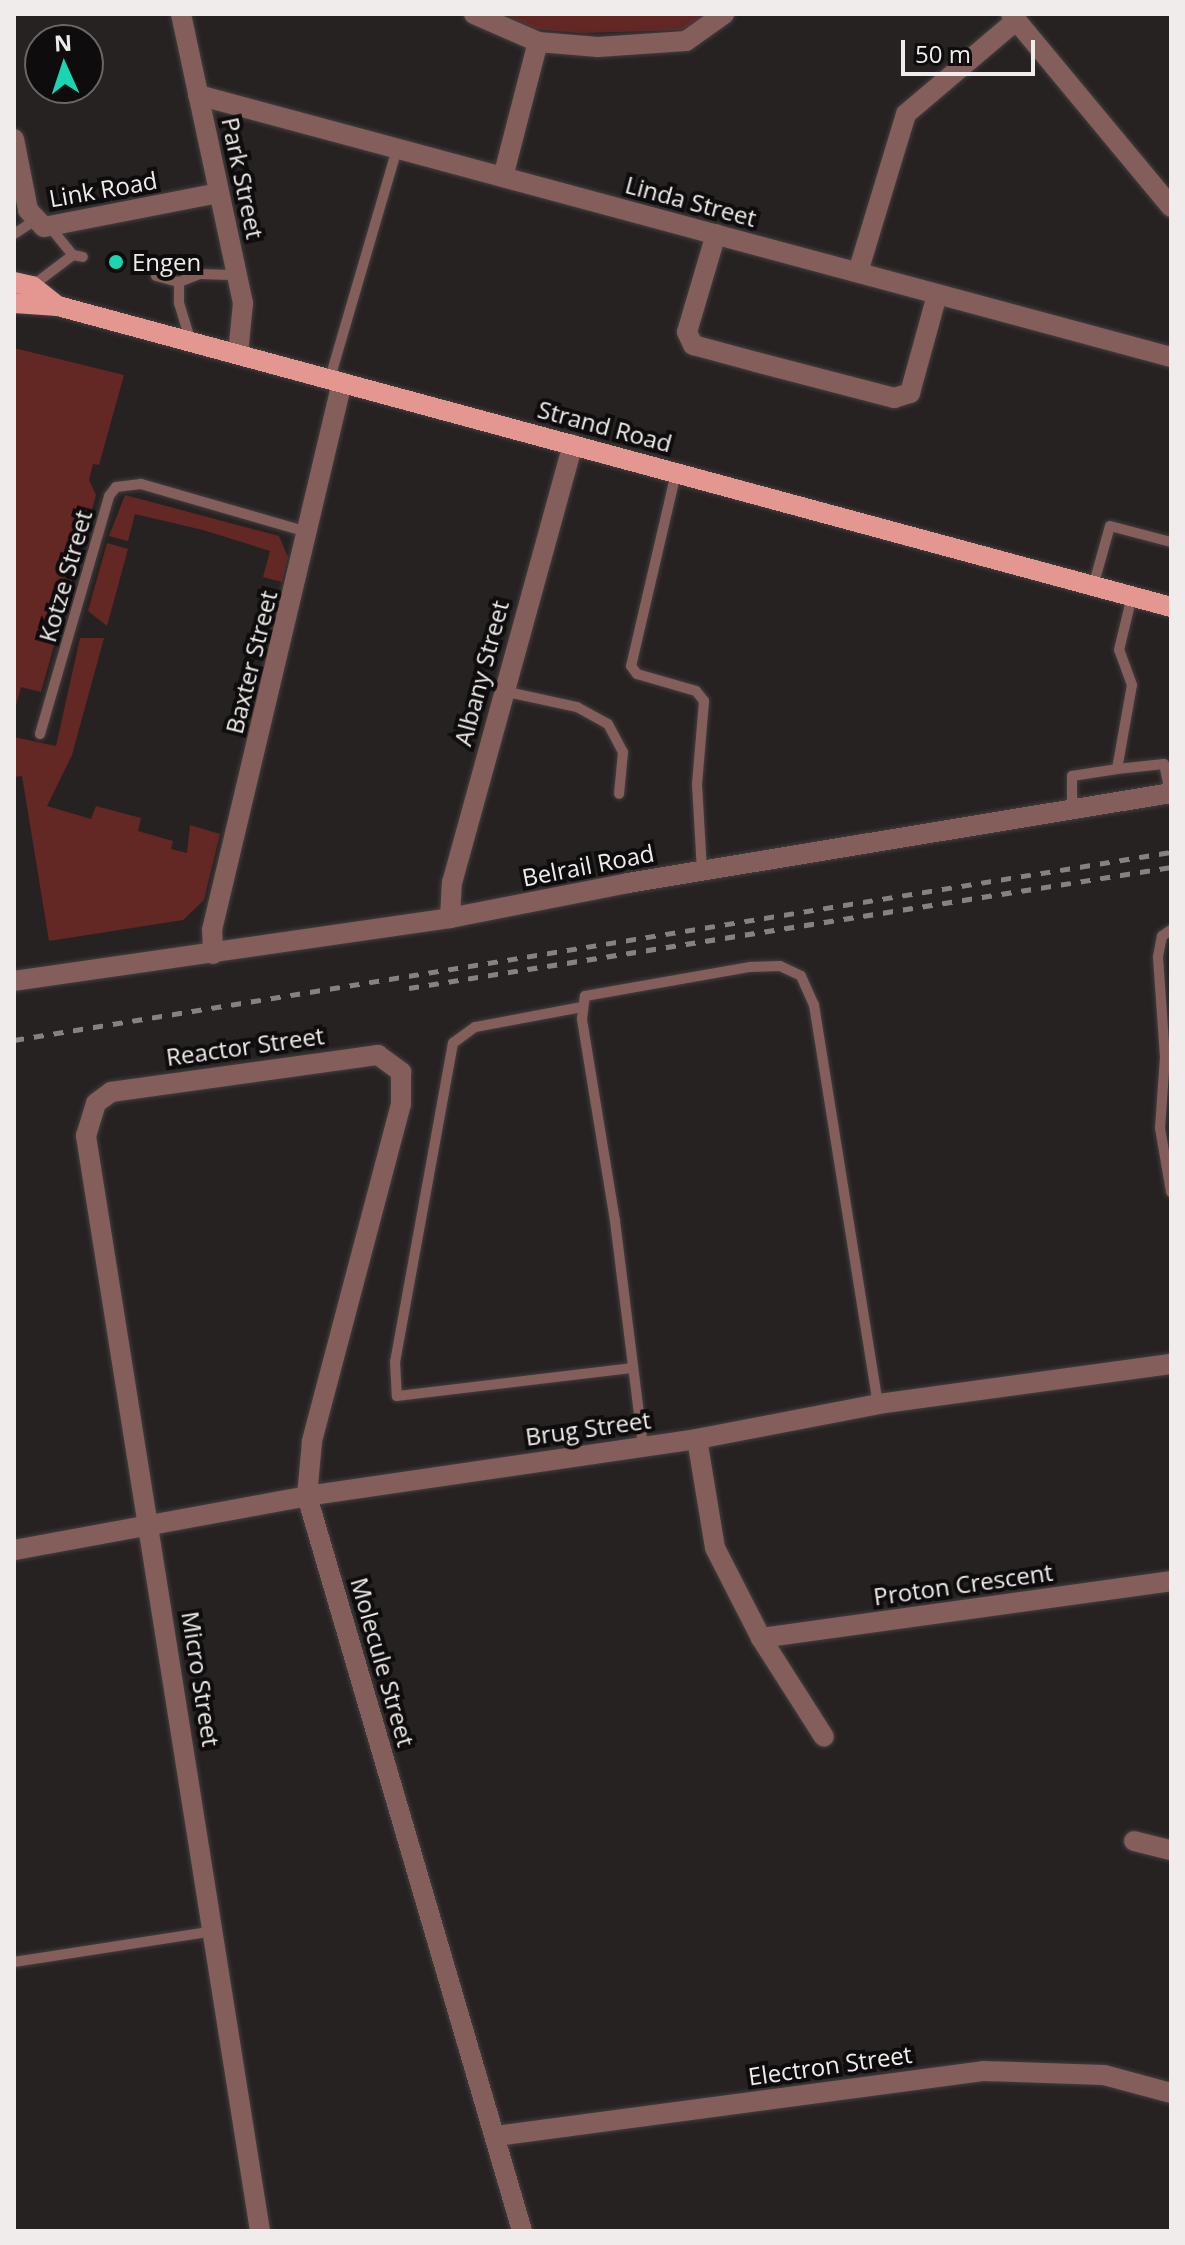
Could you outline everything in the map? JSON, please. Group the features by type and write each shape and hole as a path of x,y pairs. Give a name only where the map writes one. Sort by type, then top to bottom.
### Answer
{"main road":[{"name":"Strand Road","path":"23,284 58,306"},
{"name":"Strand Road","path":"14,303 58,306 190,340 1136,594 1171,607"},
{"name":"Strand Road","path":"1136,594 1171,598"}],"street":[{"name":"Park Street","path":"181,14 245,316 238,354"},
{"path":"474,14 538,42 675,44 696,36 724,14"},
{"path":"858,272 906,114 1014,17 1171,207"},
{"path":"503,177 538,42"},
{"name":"Linda Street","path":"198,95 1171,357"},
{"name":"Link Road","path":"14,139 42,224 219,193"},
{"path":"716,234 687,332 693,345 894,398 910,393 937,295"},
{"name":"Baxter Street","path":"213,954 212,930 310,532 336,380"},
{"name":"Albany Street","path":"450,918 452,883 573,444"},
{"name":"Belrail Road","path":"14,981 450,918 702,871 1170,793"},
{"name":"Reactor Street","path":"86,1136 96,1103 111,1092 364,1055 386,1057 397,1067 403,1079 401,1104"},
{"name":"Molecule Street","path":"401,1104 312,1442 307,1496 522,2231"},
{"name":"Micro Street","path":"86,1136 151,1529 260,2231"},
{"name":"Brug Street","path":"14,1550 151,1529 307,1496 697,1439 878,1404 1171,1364"},
{"path":"697,1439 715,1548 761,1638 824,1737"},
{"name":"Proton Crescent","path":"761,1638 1171,1581"},
{"path":"1134,1841 1171,1850"},
{"name":"Electron Street","path":"496,2136 983,2071 1104,2075 1171,2093"}],"lane":[{"path":"336,380 397,149"},
{"path":"14,234 42,224 78,256 23,284"},
{"path":"156,276 179,282 200,274 237,275"},
{"path":"179,282 179,303 190,340"},
{"path":"676,472 631,666 637,674 696,691 704,701 697,784 702,871"},
{"name":"Kotze Street","path":"40,734 109,496 116,487 141,484 310,532"},
{"path":"1094,583 1110,526 1171,542"},
{"path":"1117,769 1132,685 1119,650 1136,594"},
{"path":"503,691 577,707 608,724 623,752 619,794"},
{"path":"1072,810 1072,776 1164,764 1170,793"},
{"path":"1171,930 1162,936 1158,957 1165,1057 1160,1128 1171,1192"},
{"path":"643,1446 615,1221 582,1007 585,996 750,967 780,966 801,976 814,1005 878,1404"},
{"path":"582,1007 475,1027 453,1043 395,1361 397,1396 632,1368"},
{"path":"14,1962 214,1931"}],"shaded area":[{"path":"502,14 707,14 683,30 581,33 534,29"},
{"path":"14,348 124,375 99,465 93,464 89,480 96,495 41,692 21,687 14,712"},
{"path":"125,495 279,536 288,557 282,582 263,577 270,551 203,530 135,514 128,541 109,536"},
{"path":"107,543 128,549 107,626 88,611"},
{"path":"80,638 104,638 72,755 47,806 91,819 96,806 141,818 138,831 173,841 171,849 187,853 190,825 220,834 204,900 183,920 49,941 22,776 14,777 14,737 56,746"}],"railway":[{"path":"14,1040 1171,852"},
{"path":"409,988 1171,867"}],"place":[{"name":"Engen","path":"116,262"}]}
